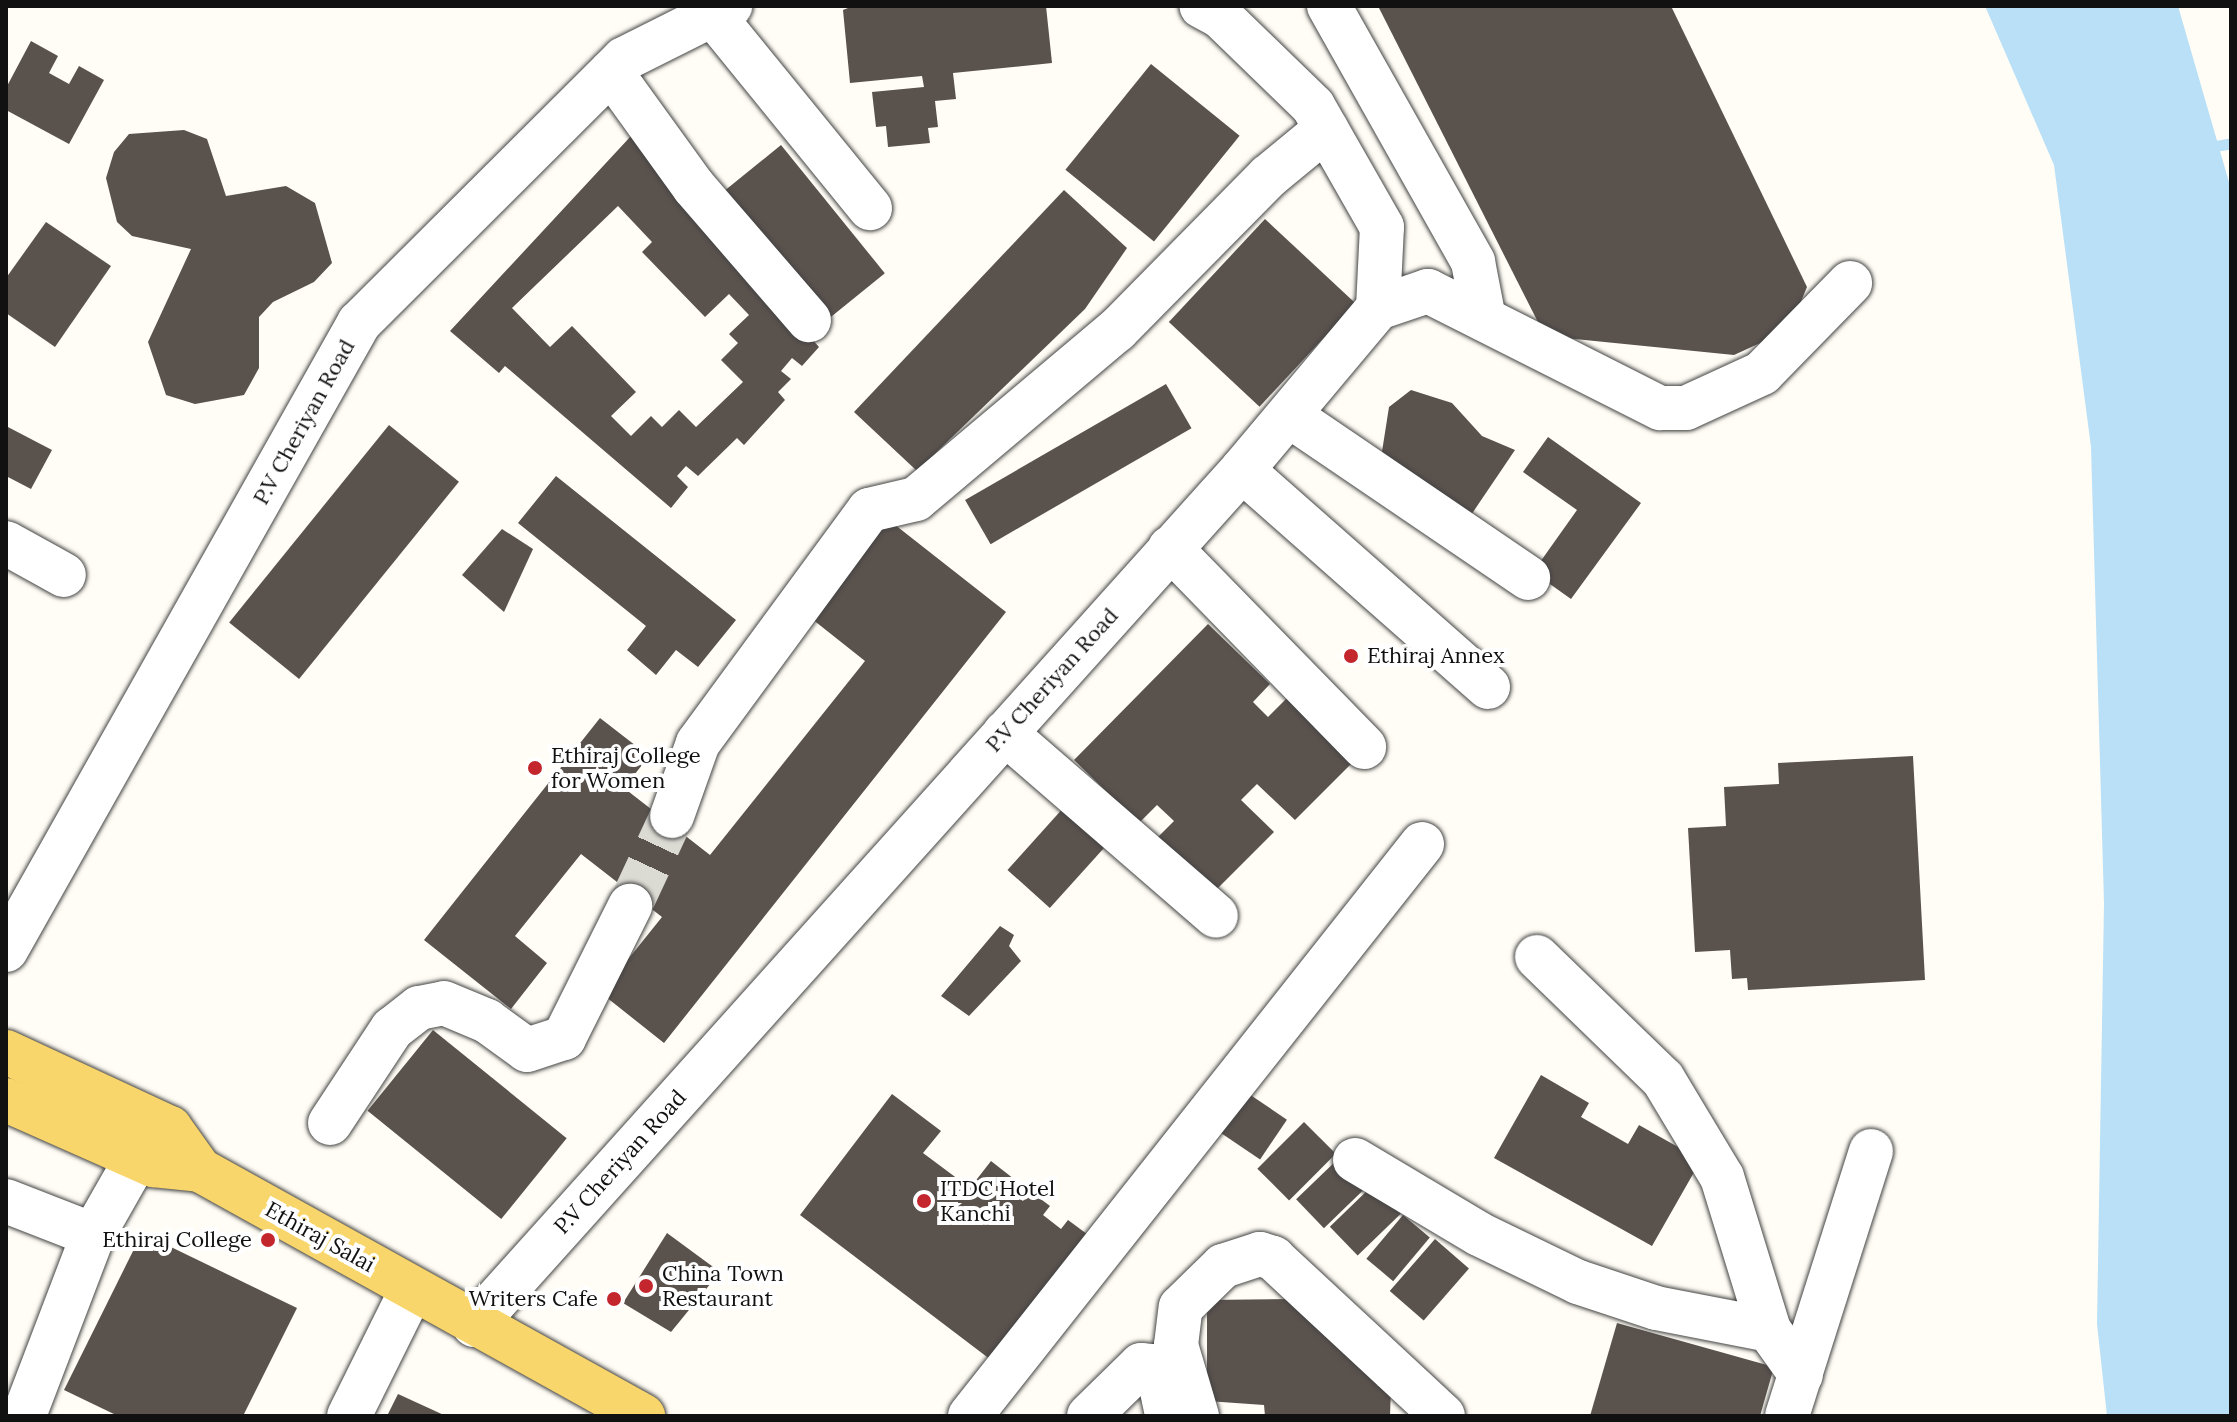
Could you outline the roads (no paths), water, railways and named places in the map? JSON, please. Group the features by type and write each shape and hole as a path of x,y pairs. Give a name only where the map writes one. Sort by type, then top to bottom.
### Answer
{"main road":[{"name":"Ethiraj Salai","path":"6,1052 170,1128 200,1170 474,1325 643,1416"},
{"path":"6,1100 153,1165 200,1170"}],"street":[{"path":"1201,6 1254,23 1313,106 1382,227 1378,308 1428,291 1660,408 1686,408 1762,373 1850,283"},
{"path":"1329,6 1473,262 1484,319"},
{"path":"722,10 870,208"},
{"name":"P.V Cheriyan Road","path":"6,950 359,323 624,59 722,10"},
{"path":"611,72 694,187 809,320"},
{"path":"672,816 698,743 869,510 899,505 928,489 1117,330 1269,176 1326,129"},
{"name":"P.V Cheriyan Road","path":"474,1325 1290,416 1378,308"},
{"path":"1290,416 1528,578"},
{"path":"1242,470 1488,687"},
{"path":"6,543 64,575"},
{"path":"1170,548 1364,747"},
{"path":"1005,733 1216,916"},
{"path":"970,1416 1422,844"},
{"path":"330,1123 392,1029 419,1008 444,1003 487,1021 527,1050 564,1038 630,906"},
{"path":"1537,957 1663,1079 1722,1177 1769,1330 1801,1375"},
{"path":"1787,1416 1871,1151"},
{"path":"24,1416 93,1235 138,1156"},
{"path":"1355,1160 1479,1234 1578,1282 1656,1308 1769,1330"},
{"path":"6,1201 93,1235"},
{"path":"1197,1416 1176,1345 1181,1307 1223,1266 1260,1254 1273,1258 1443,1416"},
{"path":"349,1416 412,1289"},
{"path":"1089,1416 1141,1365 1153,1366 1159,1377 1167,1416"}],"water":[{"path":"1985,6 2178,6 2231,189 2231,1416 2107,1416 2097,1324 2104,903 2091,447 2054,165"}],"waterway":[{"path":"2204,148 2231,143"}],"tunnel":[{"path":"630,906 672,816"}],"place":[{"name":"Ethiraj Annex","path":"1351,656"},
{"name":"Ethiraj College for Women","path":"535,768"},
{"name":"ITDC Hotel Kanchi","path":"924,1201"},
{"name":"Ethiraj College","path":"268,1240"},
{"name":"China Town Restaurant","path":"646,1286"},
{"name":"Writers Cafe","path":"614,1299"}]}
